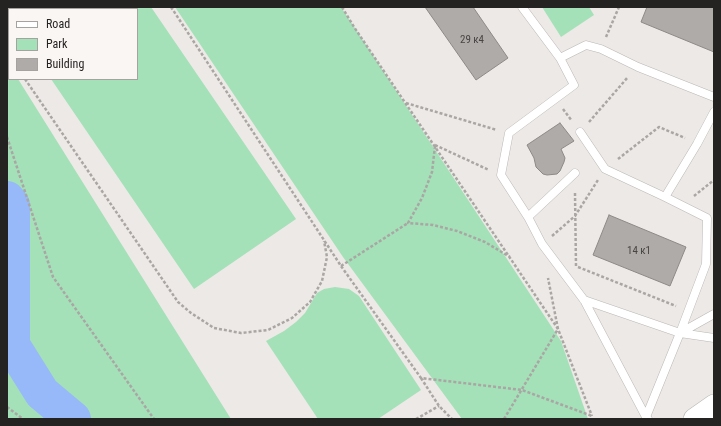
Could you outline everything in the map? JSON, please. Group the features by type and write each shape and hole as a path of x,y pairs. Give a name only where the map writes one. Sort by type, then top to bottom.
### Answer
{"street":[{"path":"694,419 714,405"}],"lane":[{"path":"522,7 560,58 574,85 509,133 501,175 528,217 542,244 584,300 647,418"},
{"path":"560,58 586,45 601,49 714,97"},
{"path":"665,197 697,144 714,112"},
{"path":"580,132 605,169 707,218 706,264 647,418"},
{"path":"528,217 575,173"},
{"path":"584,300 680,333 714,338"},
{"path":"680,333 714,314"}],"path":[{"path":"171,7 341,266 421,378 439,406 452,419"},
{"path":"342,7 558,329"},
{"path":"601,49 619,7"},
{"path":"556,99 580,132 638,66"},
{"path":"26,80 178,302 191,314 214,328 241,333 268,330 292,318 310,302 322,281 327,257 324,238"},
{"path":"405,102 509,133"},
{"path":"7,137 53,277 154,419"},
{"path":"341,266 408,222 422,198 432,172 435,145"},
{"path":"435,145 501,175"},
{"path":"575,173 576,288"},
{"path":"682,206 714,180"},
{"path":"408,222 433,225 457,231 485,242 511,258"},
{"path":"576,266 688,311"},
{"path":"421,378 522,390 592,416 558,329 548,275"},
{"path":"504,419 558,329"},
{"path":"416,419 439,406"},
{"path":"7,407 23,419"}],"green space":[{"path":"151,7 296,219 194,289 52,80 138,80 138,8 88,8"},
{"path":"175,7 341,7 561,341 588,419 462,419 343,257"},
{"path":"542,7 589,7 594,15 561,37"},
{"path":"7,68 8,80 19,80 231,419 7,419"},
{"path":"335,287 349,289 359,296 421,390 378,419 318,419 266,341 296,322 305,313 317,293 324,289"}],"building":[{"path":"425,7 473,7 508,58 476,80"},
{"path":"647,7 714,7 714,52 641,22"},
{"path":"560,123 574,141 561,149 565,158 560,171 557,174 543,174 536,167 534,158 527,145"},
{"path":"609,215 686,247 670,286 593,255"}],"waterway":[{"path":"7,199 12,205 12,345 42,393 73,419"},
{"path":"7,344 12,345"}]}
